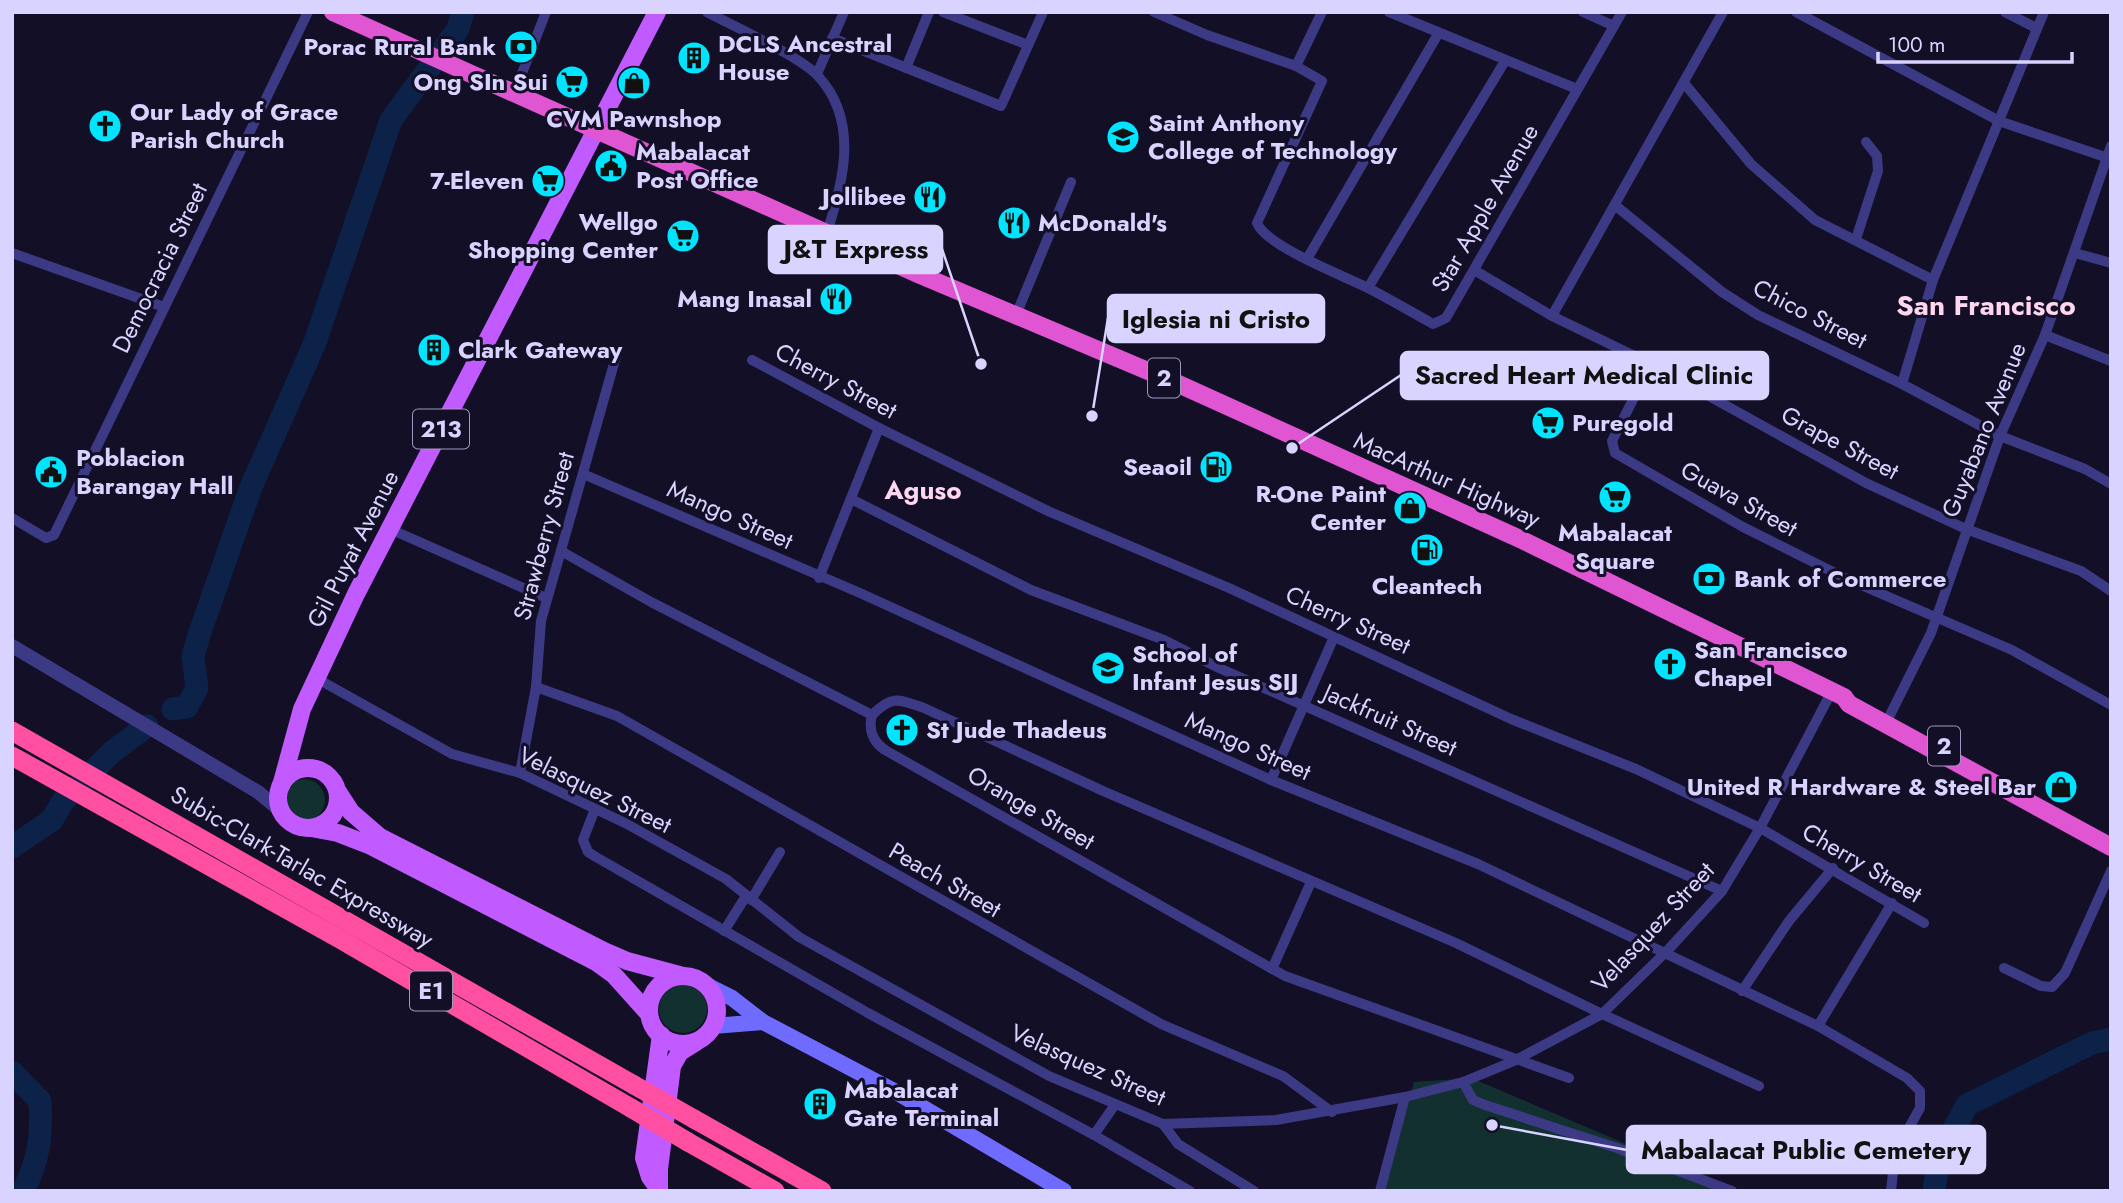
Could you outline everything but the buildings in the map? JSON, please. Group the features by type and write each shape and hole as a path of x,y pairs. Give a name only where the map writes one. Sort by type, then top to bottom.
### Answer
{"highway":[{"name":"MacArthur Highway","path":"333,12 477,74 593,130 1174,382 1520,539 1838,694 1849,704 2032,807 2040,808 2111,847"},
{"name":"MacArthur Highway","path":"1838,694 1854,695 1890,715 2036,801 2040,808"},
{"name":"Subic-Clark-Tarlac Expressway","path":"12,731 822,1191"},
{"name":"Subic-Clark-Tarlac Expressway","path":"17,758 775,1191"}],"main road":[{"name":"213","path":"593,130 657,12"},
{"name":"Gil Puyat Avenue","path":"280,789 302,709 316,678 593,130"},
{"path":"297,730 303,753 329,776 351,812 380,836 604,951 627,961 706,985 740,1004 763,1022 898,1093 1064,1191"},
{"path":"280,789 293,772 305,768 318,769"},
{"name":"213","path":"280,789 281,811"},
{"path":"311,828 323,825 333,816 338,804 338,792"},
{"path":"281,811 293,824 338,833 369,845 596,962 614,975 649,1014 661,1035 675,1043 699,1040"},
{"path":"649,1014 651,998 660,985 683,976"},
{"path":"660,1190 659,1169 672,1066 680,1052 699,1040 713,1026 717,1004 706,985"},
{"path":"713,1026 763,1022"},
{"path":"660,1190 646,1166 661,1035"}],"street":[{"name":"Democracia Street","path":"12,518 46,538 54,535 308,12"},
{"path":"515,92 546,12"},
{"path":"707,12 817,74 837,102 842,116 842,183 827,232"},
{"path":"817,74 844,12"},
{"path":"906,68 929,12"},
{"path":"943,12 1028,45"},
{"path":"832,38 1001,106 1043,12"},
{"path":"1154,12 1232,45 1296,65 1322,12"},
{"path":"1389,12 1577,89"},
{"path":"1583,12 1614,26"},
{"name":"Star Apple Avenue","path":"1296,65 1322,81 1257,223 1266,236 1433,324 1446,318 1622,12"},
{"path":"1552,316 1723,12"},
{"path":"1796,12 1999,121 2109,158"},
{"path":"2005,12 2036,28"},
{"path":"1902,384 1933,280 2044,12"},
{"path":"1307,259 1438,34"},
{"path":"1368,288 1505,61"},
{"path":"1684,83 1751,164 1815,220 1933,280"},
{"path":"1856,239 1878,171 1877,156 1866,142"},
{"name":"Guyabano Avenue","path":"1890,715 1936,618 2000,436 2045,335 2111,146"},
{"path":"1016,314 1071,182"},
{"name":"Chico Street","path":"1616,206 1722,292 1758,315 1902,384 2000,436 2085,469 2111,484"},
{"path":"12,253 164,306"},
{"path":"2075,253 2111,263"},
{"name":"Grape Street","path":"1474,270 1552,316 1651,364 1866,483 1966,530 2081,571 2111,591"},
{"path":"2045,335 2111,361"},
{"name":"Strawberry Street","path":"520,773 536,687 541,621 546,598 617,353"},
{"name":"Cherry Street","path":"752,360 878,428 1050,512 1334,637 1511,719 1636,769 1760,828 1924,923"},
{"name":"Guava Street","path":"1651,364 1612,441 1615,453 1754,533 1847,579 2012,650 2111,705"},
{"path":"819,578 878,428"},
{"name":"Mango Street","path":"583,474 819,578 860,593 1270,780 1478,864 1667,951 1742,991 1818,1026 1907,1078 1920,1091 1920,1108 1895,1153 1891,1191"},
{"name":"Jackfruit Street","path":"851,499 1031,590 1164,640 1219,668 1721,891"},
{"path":"390,529 546,598"},
{"path":"561,551 650,602 872,715 886,701 892,700 924,708 1311,882 1456,943 1759,1086"},
{"path":"1270,780 1334,637"},
{"path":"12,646 253,789 281,811"},
{"name":"Velasquez Street","path":"316,678 452,754 520,773 595,809 726,879 799,937 1049,1076 1163,1124 1241,1123 1332,1112 1405,1097 1463,1082 1514,1061 1602,1014 1667,951 1721,891 1838,694"},
{"name":"Peach Street","path":"536,687 617,716 1150,1018 1283,1076 1332,1112"},
{"name":"Orange Street","path":"872,715 869,725 876,744 885,750 1272,969 1514,1061 1569,1078"},
{"path":"253,789 280,789"},
{"path":"595,809 583,840 588,852 724,931 1094,1135 1190,1191"},
{"path":"724,931 780,852"},
{"path":"1742,991 1789,921 1833,868"},
{"path":"2004,968 2041,986 2052,987 2065,973 2111,872"},
{"path":"1272,969 1311,882"},
{"path":"1818,1026 1892,903"},
{"path":"1463,1082 1473,1100 1485,1105 1616,1148 1732,1191"},
{"path":"1380,1191 1405,1097"},
{"path":"1094,1135 1114,1105"},
{"path":"1163,1124 1178,1144 1254,1191"}],"green space":[{"path":"304,779 319,785 325,800 319,815 304,821 289,815 283,800 289,785"},
{"path":"683,985 700,992 707,1009 700,1026 683,1033 666,1026 659,1009 666,992"},
{"path":"1471,1078 1737,1191 1384,1191 1414,1082"}],"waterway":[{"path":"173,709 187,707 197,688 193,656 200,632 251,487 314,345 391,120 458,29 463,12"},
{"path":"12,847 52,820 63,801 112,752 147,726"},
{"path":"1934,1191 1939,1156 1967,1105 2092,1043 2111,1039"},
{"path":"12,1072 40,1101 38,1148 33,1169 23,1191"}],"place":[{"name":"Porac Rural Bank","path":"521,47"},
{"name":"DCLS Ancestral House","path":"694,58"},
{"name":"Ong SIn Sui","path":"572,82"},
{"name":"CVM Pawnshop","path":"634,83"},
{"name":"Our Lady of Grace Parish Church","path":"105,126"},
{"name":"Saint Anthony College of Technology","path":"1123,137"},
{"name":"Mabalacat Post Office","path":"611,166"},
{"name":"7-Eleven","path":"548,181"},
{"name":"Jollibee","path":"930,197"},
{"name":"McDonald's","path":"1014,223"},
{"name":"Wellgo Shopping Center","path":"683,236"},
{"name":"Mang Inasal","path":"836,299"},
{"name":"Clark Gateway","path":"434,350"},
{"name":"J&T Express","path":"981,364"},
{"name":"Iglesia ni Cristo","path":"1092,416"},
{"name":"Puregold","path":"1548,423"},
{"name":"Sacred Heart Medical Clinic","path":"1292,448"},
{"name":"Seaoil","path":"1216,467"},
{"name":"Poblacion Barangay Hall","path":"51,472"},
{"name":"Mabalacat Square","path":"1615,497"},
{"name":"R-One Paint Center","path":"1410,508"},
{"name":"Cleantech","path":"1427,550"},
{"name":"Bank of Commerce","path":"1709,579"},
{"name":"San Francisco Chapel","path":"1670,664"},
{"name":"School of Infant Jesus SIJ","path":"1108,668"},
{"name":"St Jude Thadeus","path":"902,730"},
{"name":"United R Hardware & Steel Bar","path":"2061,787"},
{"name":"Mabalacat Gate Terminal","path":"820,1104"},
{"name":"Mabalacat Public Cemetery","path":"1492,1125"}],"district":[{"name":"San Francisco","path":"1986,305"},
{"name":"Aguso","path":"923,490"}]}
